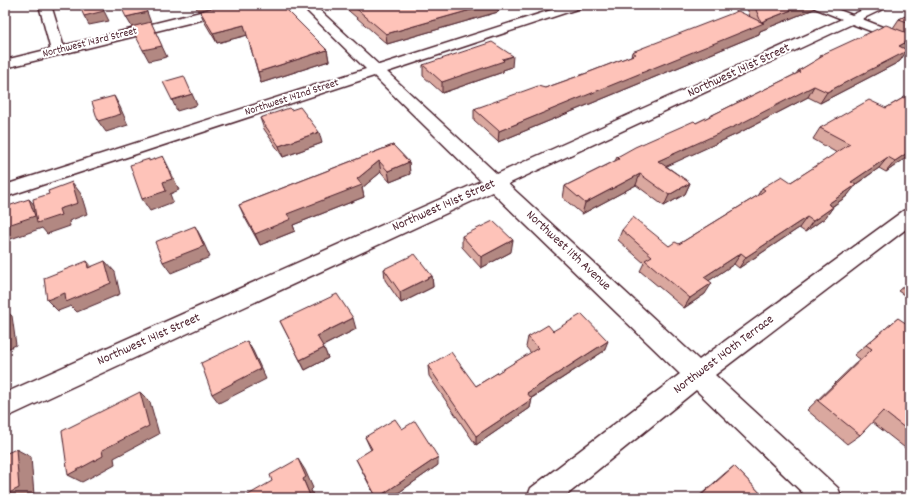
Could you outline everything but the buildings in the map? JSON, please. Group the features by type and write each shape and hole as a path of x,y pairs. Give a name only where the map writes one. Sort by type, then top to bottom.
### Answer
{"street":[{"path":"45,5 58,51"},
{"name":"Northwest 143rd Street","path":"5,64 245,5"},
{"name":"Northwest 11th Avenue","path":"308,5 828,498"},
{"name":"Northwest 142nd Street","path":"5,191 579,5"},
{"path":"816,5 910,42"},
{"name":"Northwest 141st Street","path":"5,406 883,5"},
{"name":"Northwest 140th Terrace","path":"541,498 698,374 910,216"}]}
